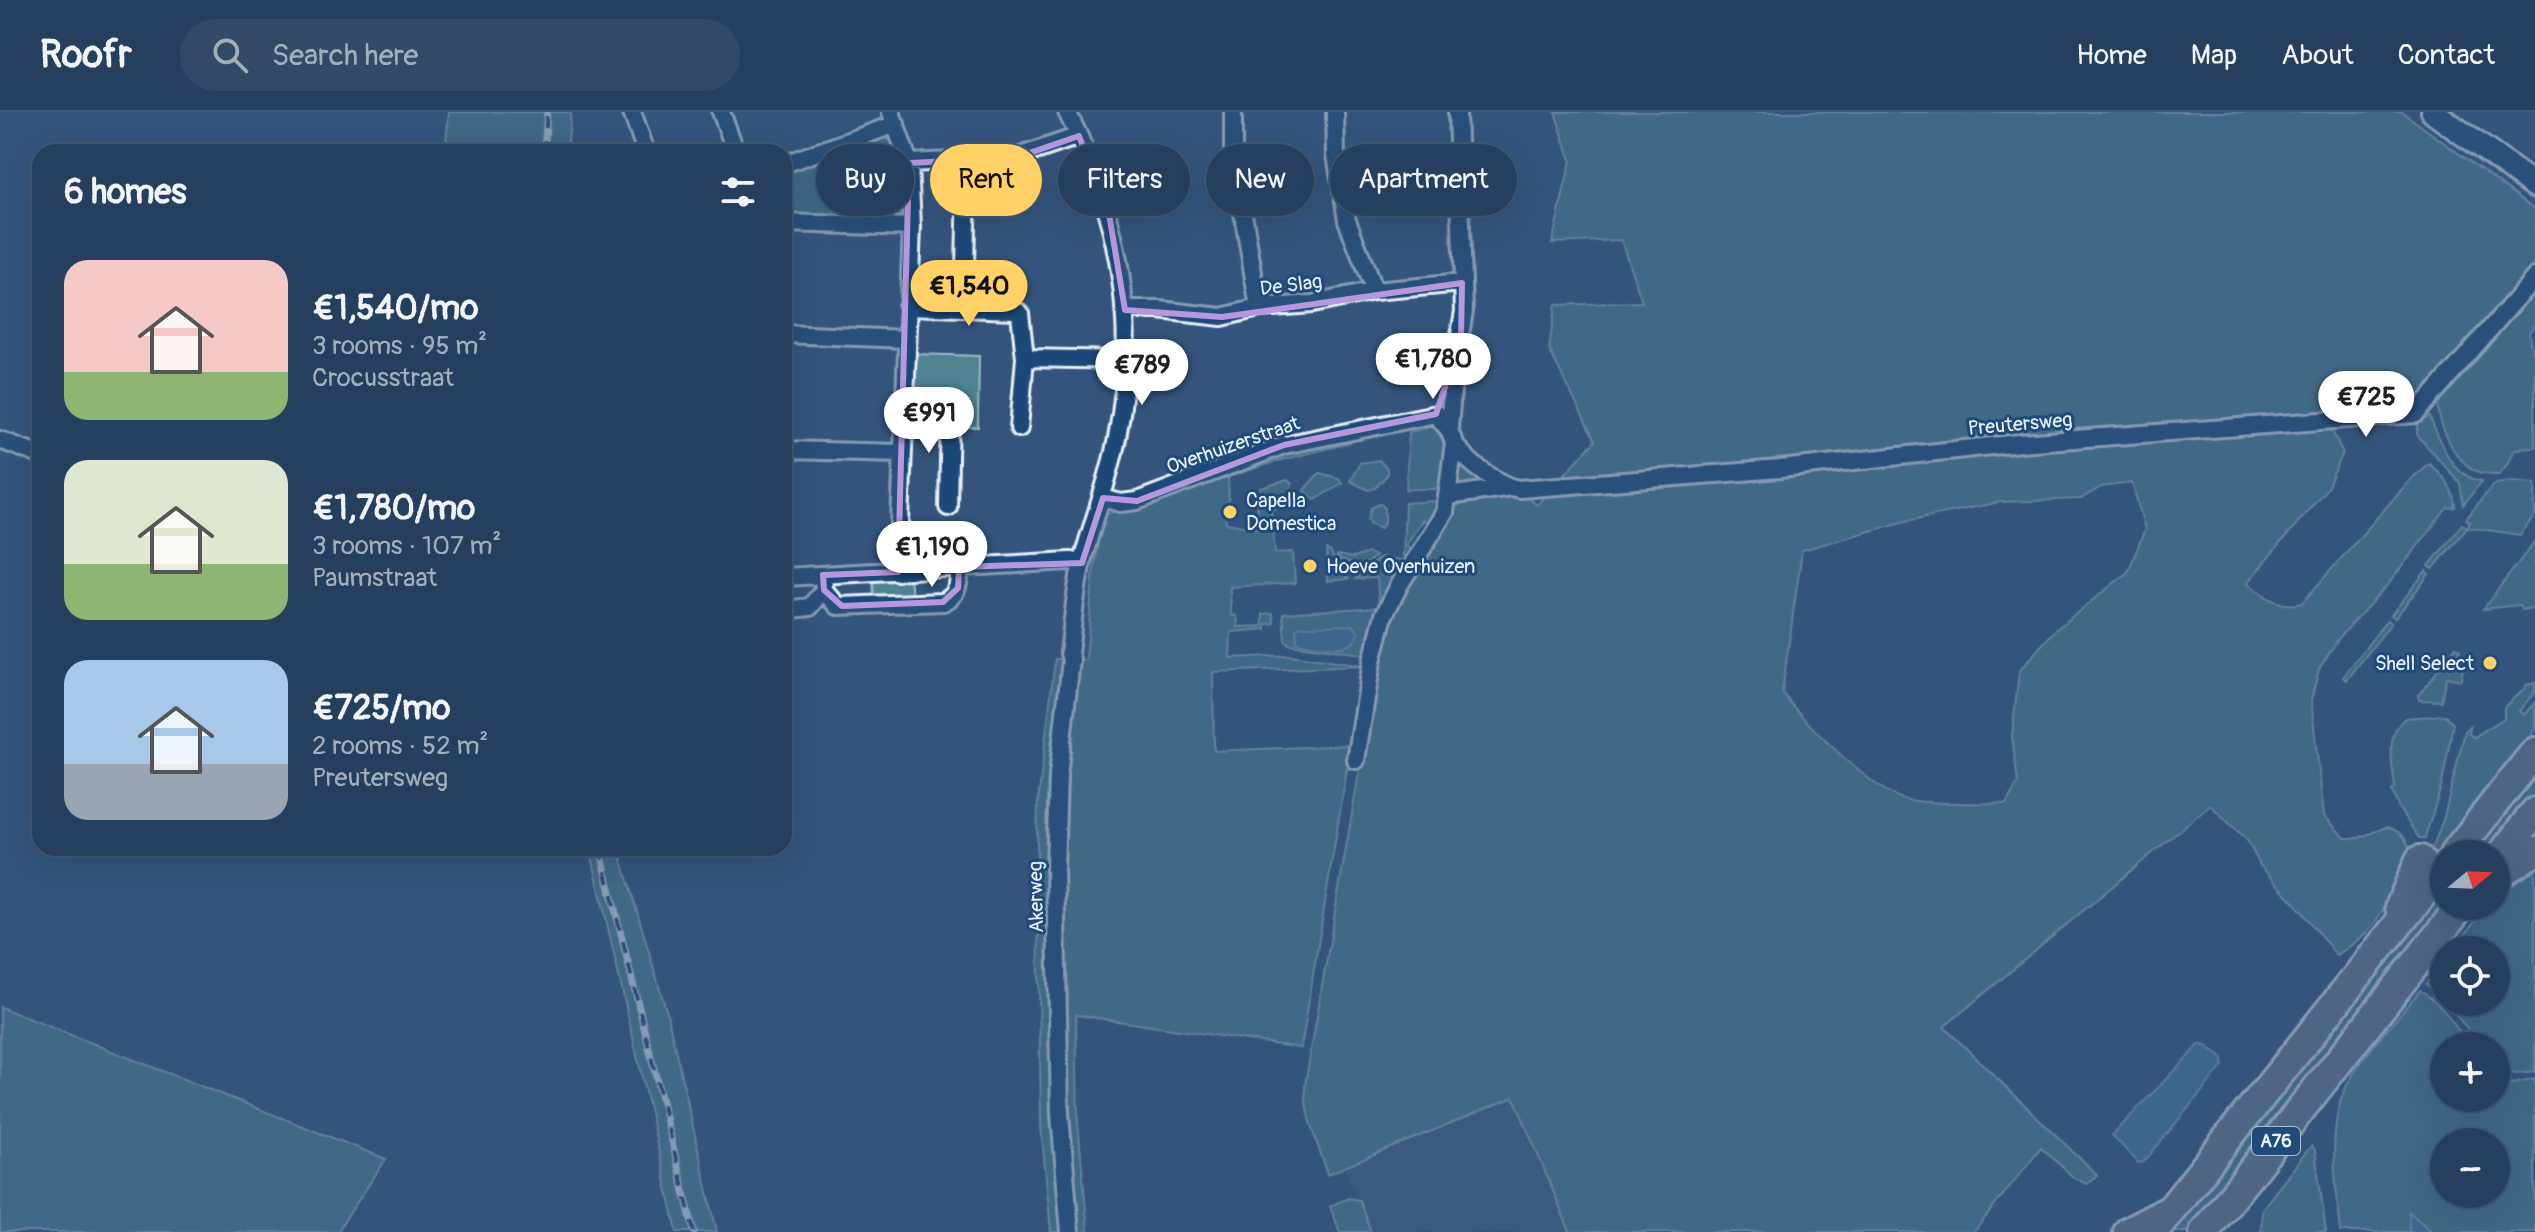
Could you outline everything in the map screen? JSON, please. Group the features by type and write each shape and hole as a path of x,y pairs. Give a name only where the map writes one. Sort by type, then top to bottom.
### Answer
{"highway":[{"path":"2465,840 2535,752"},
{"path":"2510,844 2535,812"},
{"path":"2510,867 2535,851"},
{"name":"A76","path":"2153,1232 2386,941 2430,866"},
{"name":"A76","path":"2204,1232 2450,920"},
{"name":"A76","path":"2322,1116 2347,1050"},
{"name":"A76","path":"2128,1232 2171,1209"}],"street":[{"path":"632,112 643,144"},
{"path":"721,112 733,144"},
{"name":"Akerweg","path":"1067,112 1109,214 1122,276 1126,360 1117,438 1103,498 1082,563 1069,653 1071,660 1062,725 1056,816 1060,1114 1070,1232"},
{"path":"1233,112 1233,154 1259,308"},
{"path":"1335,112 1336,155 1347,220 1374,291"},
{"path":"1356,760 1372,661 1384,615 1442,519 1448,496 1453,377 1463,325 1464,298 1457,112"},
{"path":"2433,112 2535,186"},
{"path":"792,161 893,118 902,144"},
{"path":"914,163 1015,158 1079,136"},
{"path":"898,572 911,216"},
{"path":"964,308 966,216"},
{"path":"792,223 912,227"},
{"name":"Preutersweg","path":"1448,496 1511,487 1650,480 2020,443 2416,414 2535,277"},
{"name":"De Slag","path":"1125,310 1159,310 1222,317 1259,308 1312,304 1374,291 1462,283"},
{"path":"907,306 1015,310 1020,313 1025,358 1019,428"},
{"path":"792,334 906,339"},
{"path":"1025,358 1126,360"},
{"path":"1453,377 1437,405 1436,414 1475,466 1489,477 1511,487"},
{"path":"904,408 945,408 950,413 948,507"},
{"name":"Overhuizerstraat","path":"1103,498 1121,503 1137,501 1284,445 1436,414"},
{"path":"0,440 32,452"},
{"path":"792,450 901,453"},
{"path":"792,578 823,583 959,567 1082,563"},
{"path":"823,583 838,606 943,602 951,598 958,588 959,567"},
{"path":"792,609 810,607 823,583"}],"highlighted area":[{"path":"1079,136 1109,214 1125,310 1222,317 1462,283 1461,338 1436,414 1284,445 1137,501 1103,498 1082,563 959,567 958,588 943,602 842,606 824,590 823,575 898,572 909,163 1015,158"}],"shaded area":[{"path":"1353,625 1359,632 1350,645 1333,648 1297,642 1296,629 1301,626"},
{"path":"2200,1044 2223,1059 2223,1066 2144,1162 2138,1163 2112,1135"},
{"path":"1514,1096 1570,1232 1371,1232 1345,1167"},
{"path":"2409,1212 2432,1232 2409,1232"}],"green space":[{"path":"449,112 571,112 568,144 446,144"},
{"path":"1555,112 2402,112 2535,209 2535,262 2413,409 2330,427 2343,453 2327,488 2247,583 2279,603 2302,603 2410,480 2429,463 2450,488 2455,507 2447,508 2390,582 2338,639 2319,669 2311,700 2324,816 2345,838 2359,838 2386,827 2399,833 2408,844 2404,871 2372,926 2356,942 2336,955 2295,903 2261,867 2247,840 2210,805 1944,1027 2097,1175 2086,1184 2074,1178 2041,1147 1974,1232 1570,1232 1514,1097 1328,1174 1309,1119 1305,1085 1381,646 1389,622 1453,498 1522,493 1537,505 1595,441 1549,349 1555,305 1642,302 1621,240 1552,243 1571,160","holes":["2132,483 2145,529 2128,572 2054,631 2019,671 2012,736 2018,783 2006,804 1919,802 1894,795 1840,754 1782,692 1802,550 1906,521 2000,502 2081,499 2101,487"]},
{"path":"880,136 893,144 858,144"},
{"path":"816,159 816,216 900,216 900,222 792,219 792,168"},
{"path":"2535,284 2535,323 2529,333 2532,352 2535,353 2535,447 2514,451 2499,474 2486,474 2470,468 2455,452 2444,431 2438,400"},
{"path":"915,354 979,356 978,427 955,427 964,425 964,406 913,403"},
{"path":"2428,412 2453,464 2471,478 2482,481 2463,505 2460,483 2417,435 2418,422"},
{"path":"1425,422 1434,426 1443,439 1442,483 1435,489 1406,489 1409,432 1426,428"},
{"path":"1349,437 1350,443 1228,477 1229,507 1225,507 1226,523 1260,529 1257,506 1273,505 1275,553 1293,552 1295,583 1230,587 1231,615 1237,616 1238,627 1263,626 1263,614 1273,613 1274,623 1266,624 1266,629 1231,632 1230,658 1291,655 1362,666 1213,672 1214,751 1351,745 1301,1048 1076,1015 1078,1123 1088,1232 1051,1232 1041,1125 1038,802 1055,659 1086,660 1102,516 1264,458"},
{"path":"1459,456 1493,484 1454,487"},
{"path":"1379,460 1387,469 1387,475 1375,488 1368,490 1350,481 1360,463"},
{"path":"1319,473 1339,478 1342,483 1315,500 1304,490"},
{"path":"1288,480 1292,484 1287,498 1261,495 1261,488"},
{"path":"2510,481 2535,483 2535,516 2520,535 2467,527 2470,522 2466,519 2493,485"},
{"path":"1437,501 1440,505 1431,525 1422,520 1406,545 1415,553 1409,558 1403,556 1405,503"},
{"path":"1380,504 1385,508 1385,522 1381,528 1371,524 1368,519 1371,508"},
{"path":"2462,524 2467,527 2433,569 2429,566"},
{"path":"2535,541 2535,608 2522,610 2520,605 2483,609"},
{"path":"1326,550 1330,551 1342,573 1349,579 1328,581"},
{"path":"1368,553 1375,556 1352,576 1343,568 1337,555 1353,558"},
{"path":"1380,557 1407,561 1369,650 1362,654 1289,644 1285,640 1283,613 1379,607 1377,578 1355,579"},
{"path":"2426,571 2429,574 2395,618 2391,615"},
{"path":"910,576 912,596 874,598 873,578"},
{"path":"2387,620 2391,623 2347,680 2343,677"},
{"path":"2456,647 2460,650 2458,653 2465,655 2461,680 2446,677 2441,701 2419,700 2418,696"},
{"path":"2535,683 2535,692 2519,711 2524,715 2535,702 2535,729 2448,840 2435,840 2465,731 2471,725 2469,734 2474,737 2504,718 2504,707 2525,685"},
{"path":"2445,715 2453,724 2442,784 2425,838 2419,838 2399,809 2392,790 2395,789 2392,742 2398,725 2405,718"},
{"path":"2535,763 2535,796 2501,840 2474,840"},
{"path":"592,856 621,856 667,1013 717,1232 677,1232"},
{"path":"2535,856 2535,1072 2515,1074 2510,1072 2510,1032 2469,1032 2457,1016 2510,1016 2510,936 2464,936 2476,920 2510,920 2510,878"},
{"path":"2430,897 2430,920 2433,920 2193,1232 2166,1232"},
{"path":"2420,990 2430,997 2430,1016 2449,1016 2460,1032 2430,1032 2430,1112 2510,1112 2510,1083 2535,1079 2535,1232 2432,1232 2409,1212 2409,1232 2341,1232 2334,1154 2336,1122 2352,1076"},
{"path":"0,1007 386,1159 337,1232 0,1232"},
{"path":"2311,1146 2315,1150 2326,1232 2261,1232 2262,1209"},
{"path":"1348,1198 1359,1200 1371,1232 1340,1232 1330,1206"}],"waterway":[{"path":"1334,558 1352,565 1386,568"}],"railway":[{"path":"545,144 547,112"},
{"path":"602,856 694,1232"}],"place":[{"name":"Capella Domestica","path":"1230,512"},
{"name":"Hoeve Overhuizen","path":"1310,566"},
{"name":"Shell Select","path":"2490,663"}]}
